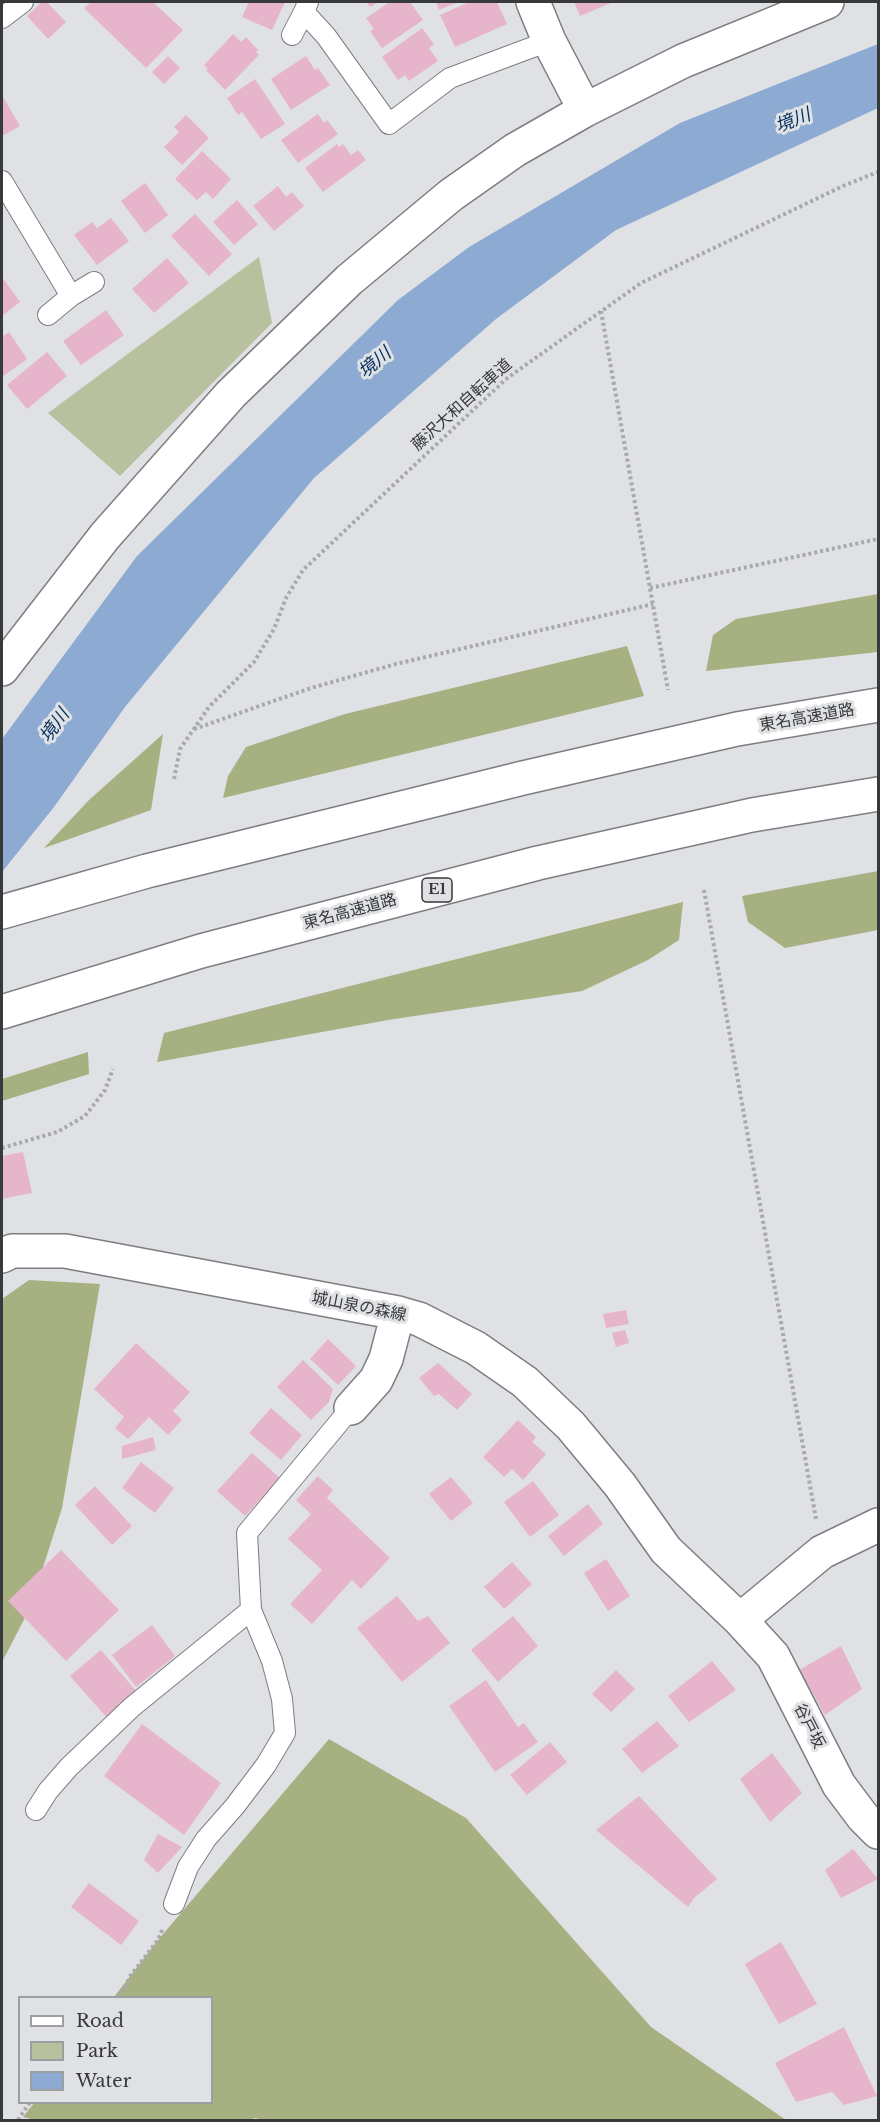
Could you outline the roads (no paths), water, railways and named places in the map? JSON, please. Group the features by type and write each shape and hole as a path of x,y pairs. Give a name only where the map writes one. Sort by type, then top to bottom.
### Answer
{"main road":[{"path":"533,2 549,40 585,110"},
{"path":"2,669 105,536 231,394 349,280 451,195 515,150 585,110 682,61 827,2"},
{"name":"東名高速道路","path":"2,912 147,871 524,778 738,729 879,705"},
{"name":"東名高速道路","path":"2,1012 201,951 538,863 752,815 879,794"},
{"name":"城山泉の森線","path":"2,1256 12,1251 65,1251 398,1313 419,1319 476,1348 525,1382 571,1426 620,1485 666,1550 740,1620"},
{"path":"351,1408 376,1380 386,1359 398,1313"},
{"path":"740,1620 822,1552 879,1525"},
{"name":"谷戸坂","path":"740,1620 773,1656 839,1785 863,1817 879,1832"}],"lane":[{"path":"2,18 23,2"},
{"path":"292,35 306,7 388,124 450,78 549,40"},
{"path":"2,181 71,296"},
{"path":"48,315 71,296 94,282"},
{"path":"174,1905 188,1867 206,1839 236,1806 266,1765 285,1733 282,1698 272,1661 251,1610 247,1533 351,1408"},
{"path":"36,1810 48,1791 69,1767 132,1707 251,1610"}],"water":[{"name":"境川","path":"878,44 878,108 616,230 496,319 314,478 125,707 54,807 2,872 2,739 137,556 398,300 469,247 680,123"}]}
